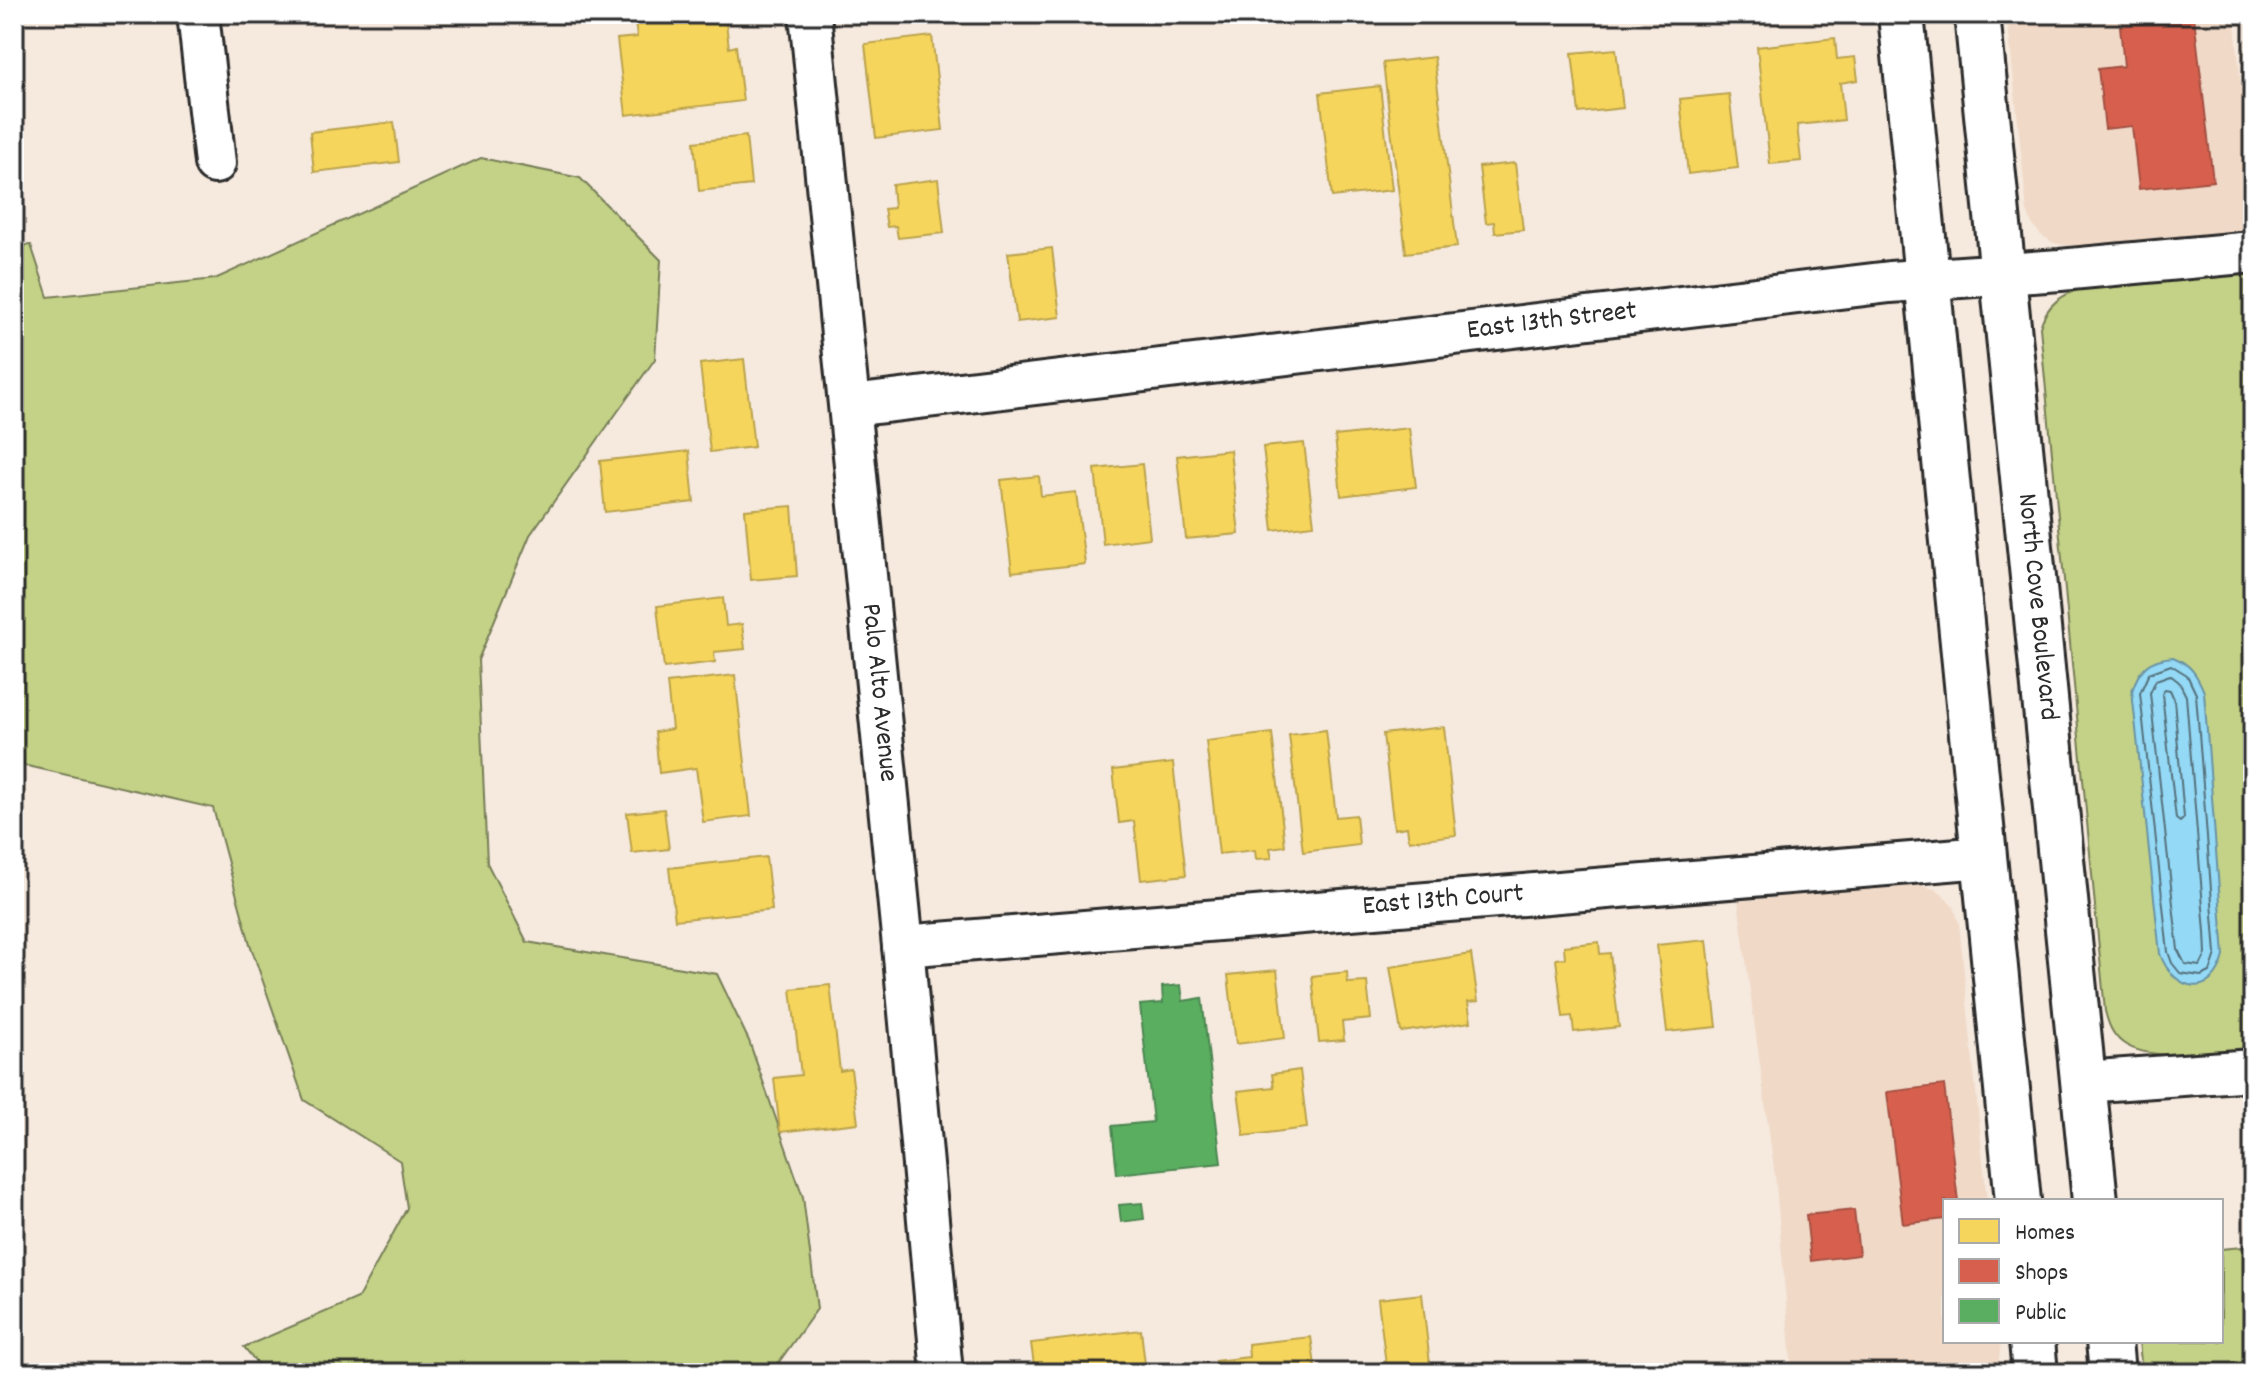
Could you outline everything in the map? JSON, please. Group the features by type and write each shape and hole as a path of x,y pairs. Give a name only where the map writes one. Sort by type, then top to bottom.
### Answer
{"main road":[{"path":"1901,14 2018,1199"},
{"name":"North Cove Boulevard","path":"1977,14 2095,1199"},
{"path":"2032,1343 2035,1373"},
{"path":"2109,1343 2112,1373"}],"street":[{"path":"198,14 215,163"},
{"name":"Palo Alto Avenue","path":"810,14 851,406 942,1373"},
{"name":"East 13th Street","path":"851,406 1714,302 1926,279 2253,252"},
{"name":"East 13th Court","path":"903,946 1984,857"},
{"path":"2083,1082 2253,1070"}],"shaded area":[{"path":"2007,14 2234,14 2253,233 2075,247 2054,243 2041,235 2027,211"},
{"path":"1916,884 1935,889 1954,907 1959,923 1987,1199 1943,1199 1943,1343 2001,1343 1999,1360 1993,1373 1792,1373 1776,1184 1738,901"}],"green space":[{"path":"481,158 580,178 661,260 655,359 530,535 478,660 487,863 527,942 717,974 749,1041 803,1197 817,1309 771,1373 265,1373 244,1347 358,1298 407,1208 400,1161 304,1100 250,944 213,808 14,763 14,246 31,245 48,297 215,279"},
{"path":"2253,272 2253,1052 2150,1053 2119,1040 2105,1011 2040,327 2056,301 2084,288"},
{"path":"2253,1246 2253,1373 2142,1373 2139,1343 2223,1343 2223,1249"}],"water":[{"path":"2173,657 2192,670 2204,692 2224,956 2211,980 2193,986 2174,977 2160,954 2132,691 2146,666"}],"building: Homes":[{"path":"675,14 725,14 729,48 736,46 743,101 626,115 617,39 637,37 635,22 676,17"},
{"path":"932,36 943,130 876,138 865,44"},
{"path":"1835,38 1837,59 1855,57 1858,80 1840,83 1844,120 1797,125 1801,161 1770,164 1757,47"},
{"path":"1616,49 1623,108 1579,113 1572,53"},
{"path":"1434,57 1457,247 1406,253 1383,63"},
{"path":"1380,86 1392,190 1332,197 1320,93"},
{"path":"1729,94 1738,168 1688,174 1680,99"},
{"path":"394,122 399,162 314,172 310,132"},
{"path":"746,136 751,185 699,191 694,142"},
{"path":"1515,163 1523,230 1495,233 1494,222 1486,223 1479,167"},
{"path":"938,179 944,233 898,238 896,226 887,227 884,209 894,208 892,185"},
{"path":"1052,248 1060,317 1017,322 1008,253"},
{"path":"744,359 754,447 710,452 700,364"},
{"path":"1409,428 1416,487 1341,496 1335,436"},
{"path":"1304,443 1314,525 1273,530 1263,447"},
{"path":"1230,450 1239,534 1186,539 1177,456"},
{"path":"689,451 694,502 605,512 600,461"},
{"path":"1142,464 1150,538 1103,544 1095,469"},
{"path":"1039,476 1041,496 1076,492 1085,564 1012,572 1001,480"},
{"path":"792,506 797,576 751,580 745,510"},
{"path":"723,598 726,626 742,624 745,649 714,652 715,662 664,668 657,606"},
{"path":"735,675 751,816 703,822 696,768 659,773 655,732 672,729 667,683"},
{"path":"1444,727 1456,835 1409,841 1407,827 1394,829 1383,734"},
{"path":"1326,730 1336,817 1356,815 1359,845 1303,852 1289,735"},
{"path":"1272,733 1285,846 1270,848 1272,858 1256,859 1255,850 1219,854 1206,741"},
{"path":"1173,763 1186,875 1141,880 1134,821 1119,823 1113,770"},
{"path":"664,809 669,849 632,853 627,813"},
{"path":"766,857 772,910 675,920 669,868"},
{"path":"1707,940 1717,1027 1667,1032 1657,945"},
{"path":"1599,942 1600,954 1610,953 1619,1027 1574,1032 1572,1016 1563,1017 1556,959 1565,958 1564,946"},
{"path":"1471,954 1478,1001 1468,1002 1471,1022 1401,1032 1390,967"},
{"path":"1277,970 1285,1038 1236,1044 1228,975"},
{"path":"1347,972 1348,983 1367,982 1371,1019 1342,1022 1344,1040 1319,1042 1312,976"},
{"path":"830,985 840,1071 851,1069 858,1123 780,1132 774,1078 801,1075 791,989"},
{"path":"1300,1070 1307,1128 1244,1136 1238,1091 1274,1087 1272,1074"},
{"path":"1422,1294 1431,1373 1387,1373 1378,1299"},
{"path":"1141,1330 1146,1373 1035,1373 1031,1343"},
{"path":"1311,1337 1316,1373 1216,1373 1215,1361 1249,1357 1248,1344"}],"building: Shops":[{"path":"2194,17 2213,181 2139,189 2132,126 2105,129 2098,69 2124,66 2120,26"},
{"path":"1944,1085 1958,1199 1943,1199 1943,1219 1903,1224 1887,1092"},
{"path":"1854,1210 1859,1255 1811,1261 1806,1215"}],"building: Public":[{"path":"1181,985 1183,1001 1202,998 1221,1163 1117,1174 1112,1126 1153,1122 1140,1005 1163,1003 1162,987"},
{"path":"1142,1203 1144,1219 1121,1222 1119,1205"}]}
